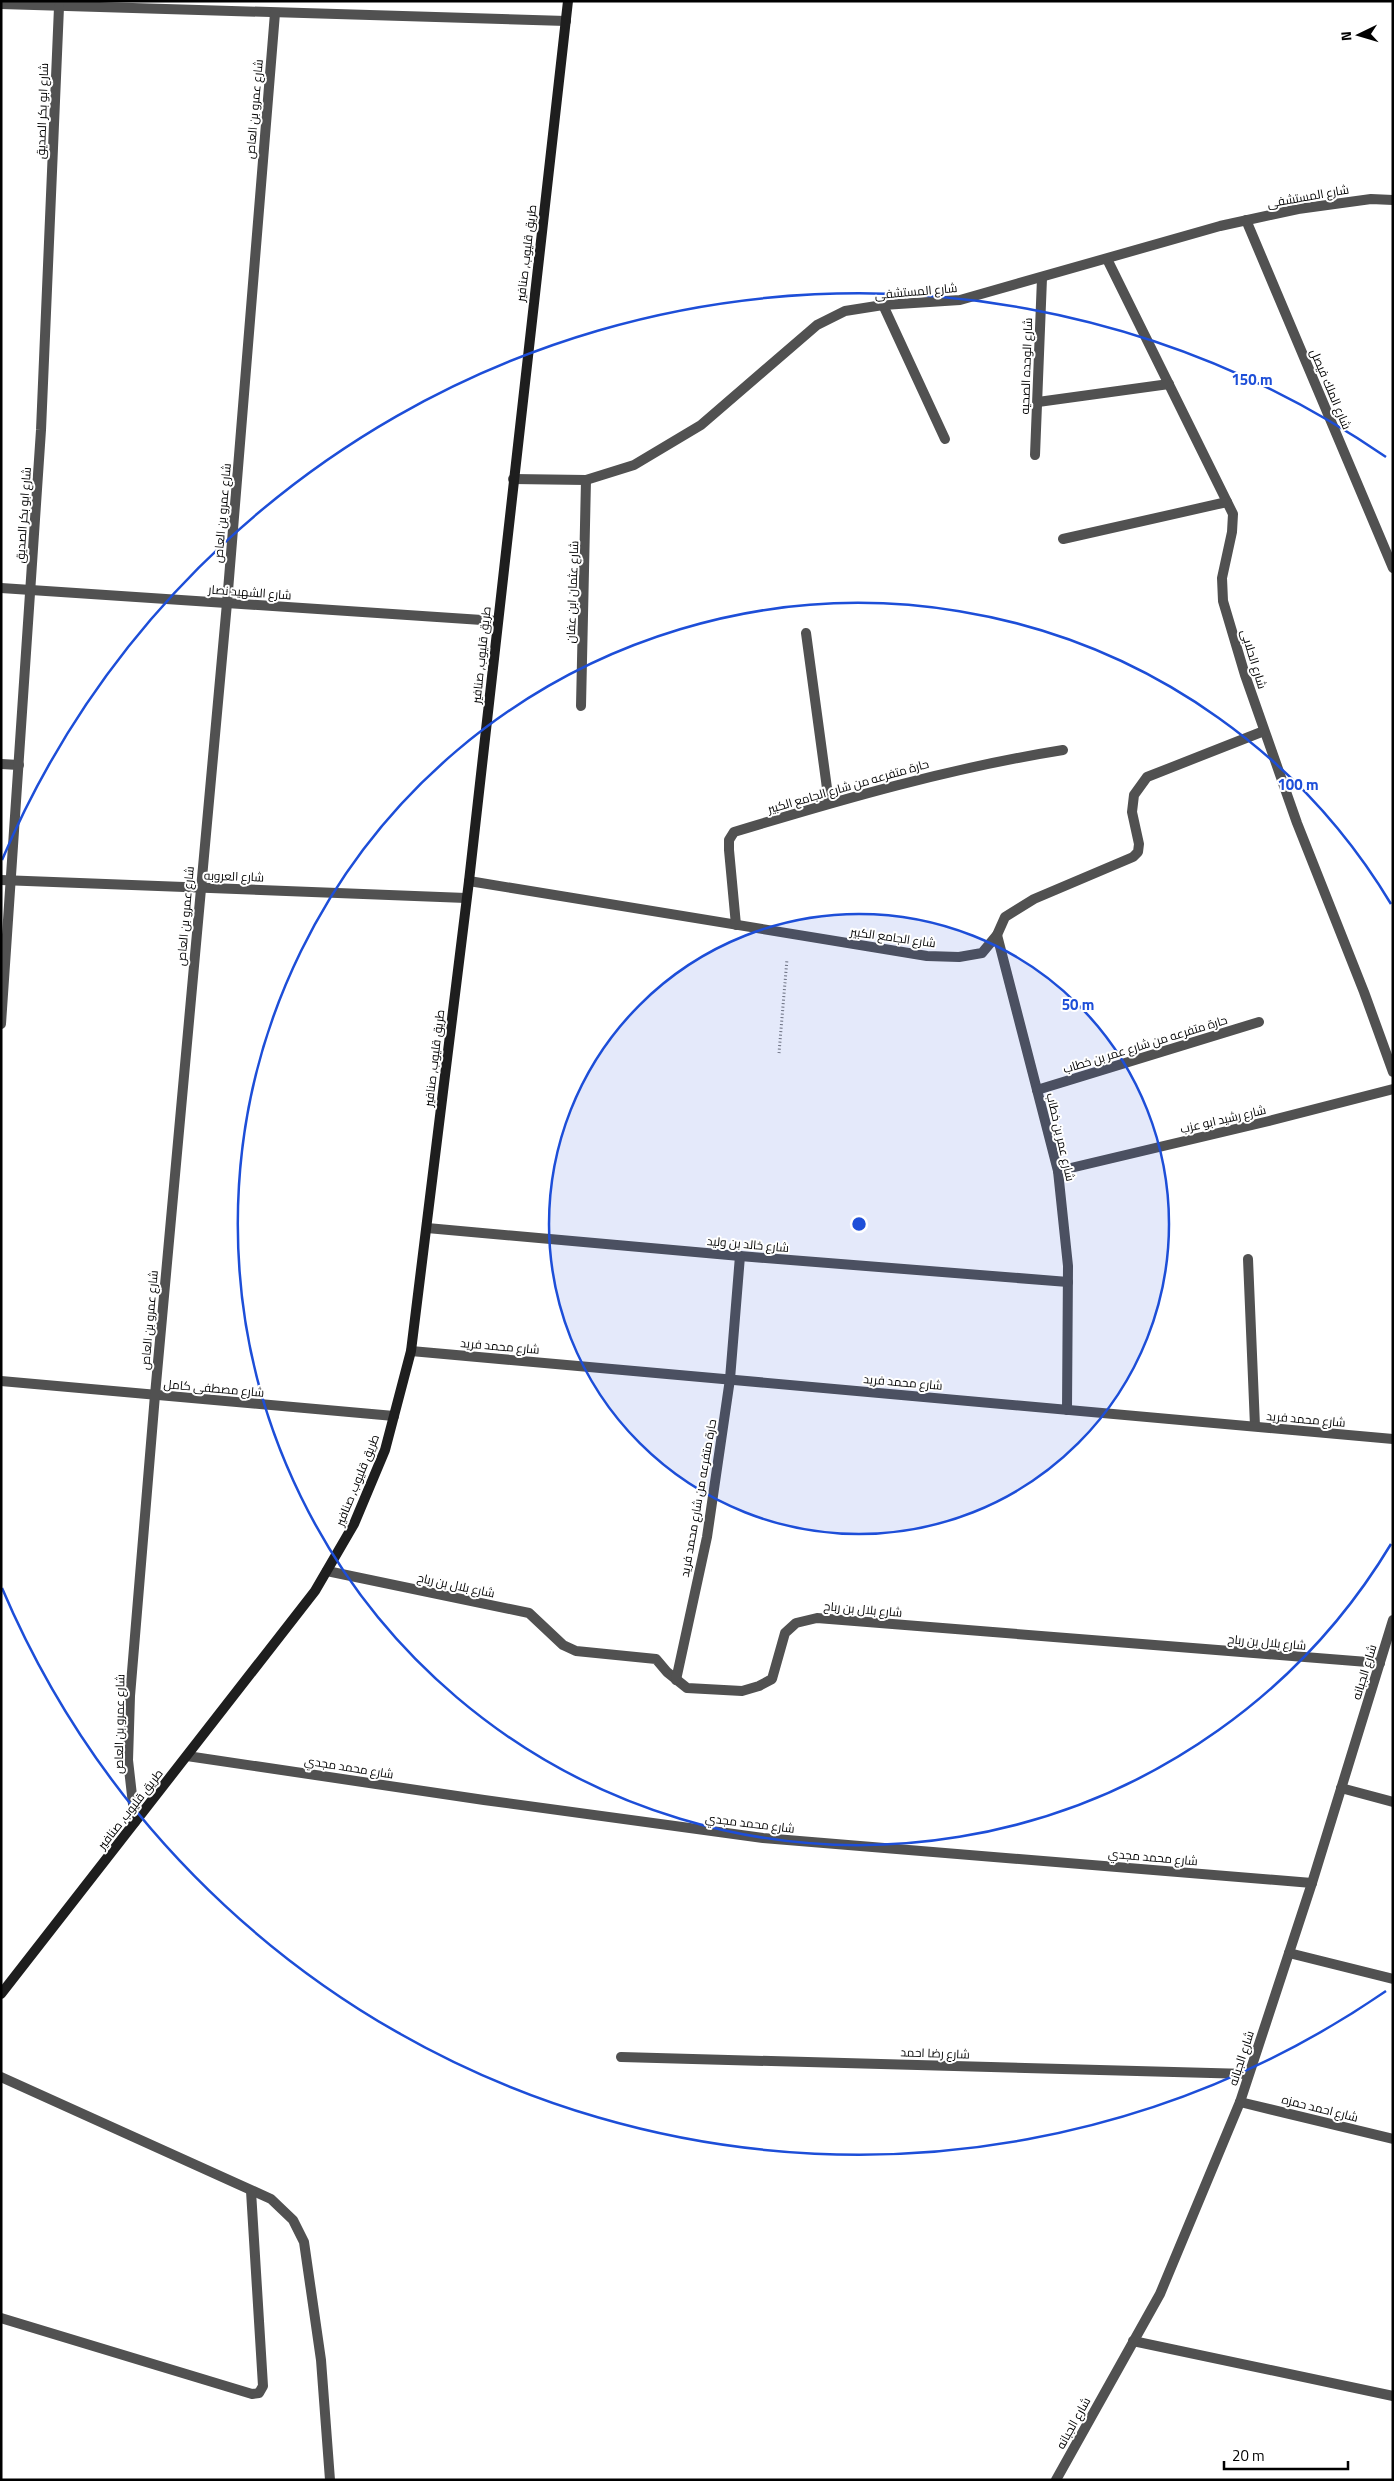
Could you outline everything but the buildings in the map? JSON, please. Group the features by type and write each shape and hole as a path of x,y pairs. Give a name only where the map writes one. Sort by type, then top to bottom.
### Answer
{"street":[{"name":"طريق قليوب, صنافير","path":"1,1994 316,1591 354,1524 385,1450 411,1351 427,1228 469,881 512,480 568,1"},
{"path":"1,4 566,20"},
{"name":"شارع ابو بكر الصديق","path":"1,1024 6,880 19,765 41,430 59,7"},
{"name":"شارع عمرو بن العاص","path":"135,1822 128,1760 130,1696 154,1395 227,603 275,13"},
{"name":"شارع المستشفى","path":"512,480 586,480 634,465 700,425 817,325 845,311 883,305 960,300 1246,220 1298,209 1371,198 1393,200"},
{"name":"شارع الملك فيصل","path":"1246,220 1393,568"},
{"name":"شارع الحلابى","path":"1107,259 1233,514 1232,532 1222,578 1223,601 1264,731 1393,1072"},
{"name":"شارع الوحده الصحيه","path":"1036,455 1042,278"},
{"path":"883,305 945,439"},
{"path":"1038,402 1169,384"},
{"name":"شارع عثمان ابن عفان","path":"581,706 586,480"},
{"path":"1063,539 1228,502"},
{"name":"شارع الشهيد نصار","path":"1,588 497,621"},
{"path":"806,633 829,803"},
{"name":"شارع الجامع الكبير","path":"469,881 918,955 951,956 982,953 997,935 1005,917 1034,899 1133,857 1138,852 1139,844 1132,812 1134,795 1147,778 1264,731"},
{"name":"حارة متفرعه من شارع الجامع الكبير","path":"736,925 729,850 729,840 734,832 829,803 984,763 1063,750"},
{"path":"1,764 19,765"},
{"name":"شارع العروبه","path":"6,880 466,898"},
{"name":"شارع عمر بن خطاب","path":"997,935 1058,1170 1068,1282 1066,1410"},
{"name":"حارة متفرعه من شارع عمر بن خطاب","path":"1037,1090 1259,1022"},
{"name":"شارع رشيد ابو عزب","path":"1058,1170 1393,1089"},
{"name":"شارع خالد بن وليد","path":"427,1228 740,1256 1068,1282"},
{"name":"حارة متفرعه من شارع محمد فريد","path":"676,1680 707,1537 730,1379 740,1256"},
{"path":"1248,1259 1254,1426"},
{"name":"شارع محمد فريد","path":"411,1351 1393,1439"},
{"name":"شارع مصطفى كامل","path":"1,1381 394,1416"},
{"name":"شارع بلال بن رباح","path":"327,1571 529,1613 563,1645 576,1651 656,1659 676,1680 687,1688 742,1692 759,1686 772,1679 785,1633 796,1622 817,1618 1380,1663"},
{"name":"شارع الجبانه","path":"1056,2480 1160,2294 1240,2102 1312,1883 1393,1620"},
{"name":"شارع محمد مجدي","path":"188,1756 484,1800 763,1838 1312,1883"},
{"path":"1342,1788 1393,1802"},
{"path":"1289,1953 1393,1980"},
{"name":"شارع رضا احمد","path":"622,2057 1248,2074"},
{"path":"1,2077 270,2199 293,2220 304,2242 321,2360 330,2480"},
{"name":"شارع احمد حمزه","path":"1240,2102 1393,2139"},
{"path":"1,2318 252,2394 259,2393 263,2386 251,2190"},
{"path":"1133,2341 1393,2396"}],"path":[{"path":"779,1053 788,934"}]}
